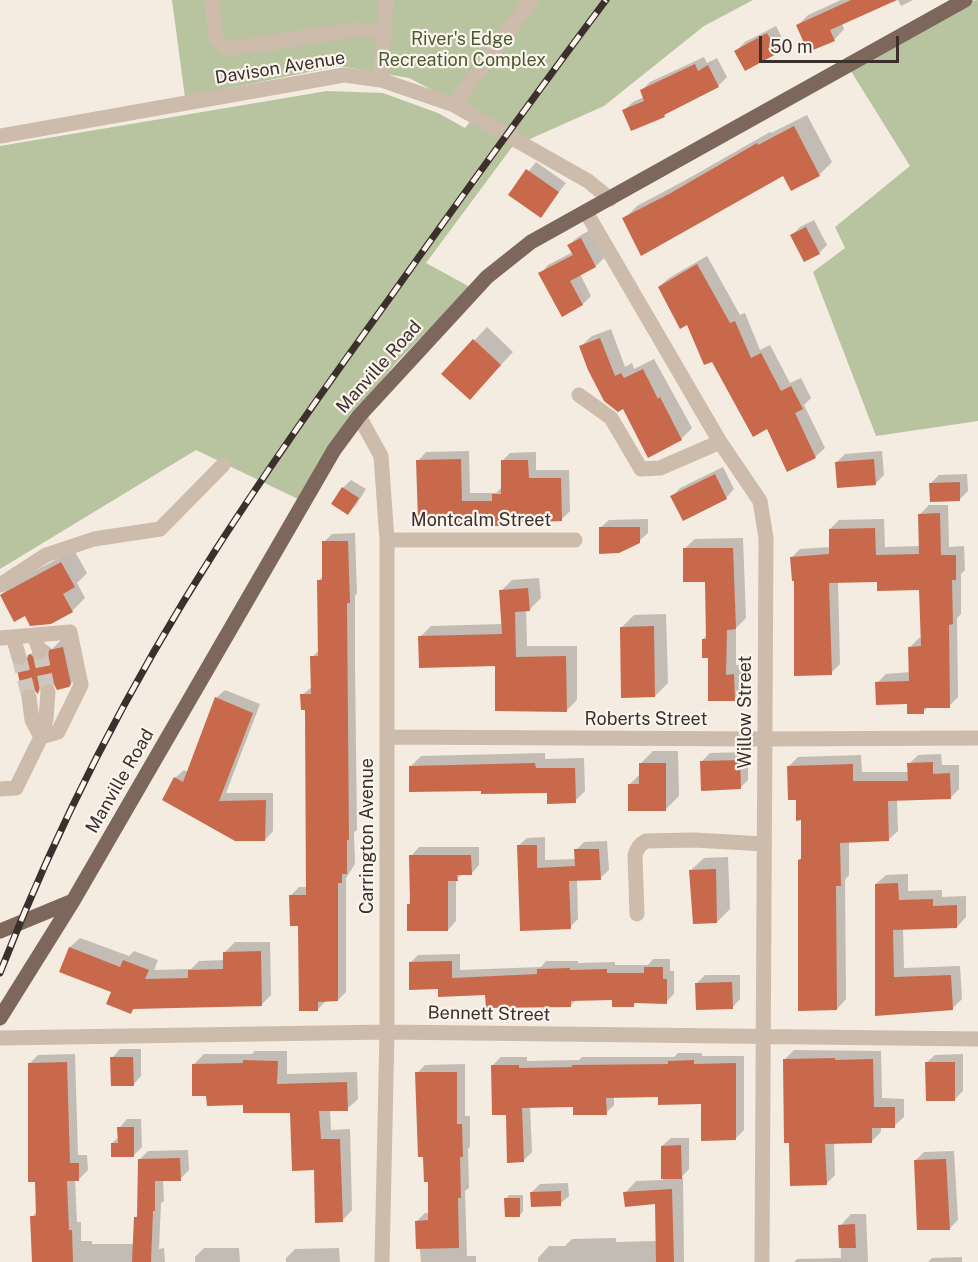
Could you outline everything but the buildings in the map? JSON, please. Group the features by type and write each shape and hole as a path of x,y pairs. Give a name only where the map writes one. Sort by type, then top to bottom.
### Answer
{"main road":[{"name":"Manville Road","path":"0,1018 74,901 333,450 358,416 487,278 531,242 966,0"},
{"path":"0,931 74,901"}],"street":[{"path":"215,0 212,2 216,39 228,49 354,30 384,32"},
{"path":"381,80 386,0"},
{"path":"454,105 531,0"},
{"name":"Davison Avenue","path":"0,136 344,75 381,80 454,105 588,181 610,199"},
{"name":"Willow Street","path":"586,212 720,442 760,501 766,538 762,1262"},
{"path":"579,395 611,418 641,469 660,468 720,442"},
{"name":"Carrington Avenue","path":"358,416 381,456 387,540 387,1032 382,1262"},
{"path":"0,585 46,555 94,539 160,529 223,465"},
{"name":"Montcalm Street","path":"387,540 575,540"},
{"path":"19,657 6,637 70,632 81,685 58,732 41,737"},
{"path":"34,635 40,652"},
{"path":"0,789 16,788 41,737 46,719 48,692"},
{"path":"29,697 32,720 41,737"},
{"name":"Roberts Street","path":"387,737 978,738"},
{"path":"637,914 635,855 642,843 694,840 764,844"},
{"name":"Bennett Street","path":"0,1038 387,1032 978,1039"}],"green space":[{"name":"River's Edge Recreation Complex","path":"172,0 753,0 704,26 604,106 512,147 426,263 470,287 396,363 332,442 298,499 196,450 0,569 0,146 327,91 383,93 438,113 465,128 477,113 409,78 339,66 185,97"},
{"path":"978,0 978,421 876,436 813,272 845,248 835,227 910,166 849,68 972,1"}],"tunnel":[{"path":"40,652 48,692"},
{"path":"19,657 29,697"}],"railway":[{"path":"0,973 46,864 97,757 154,652 215,551 278,455 344,361 606,0"}]}
